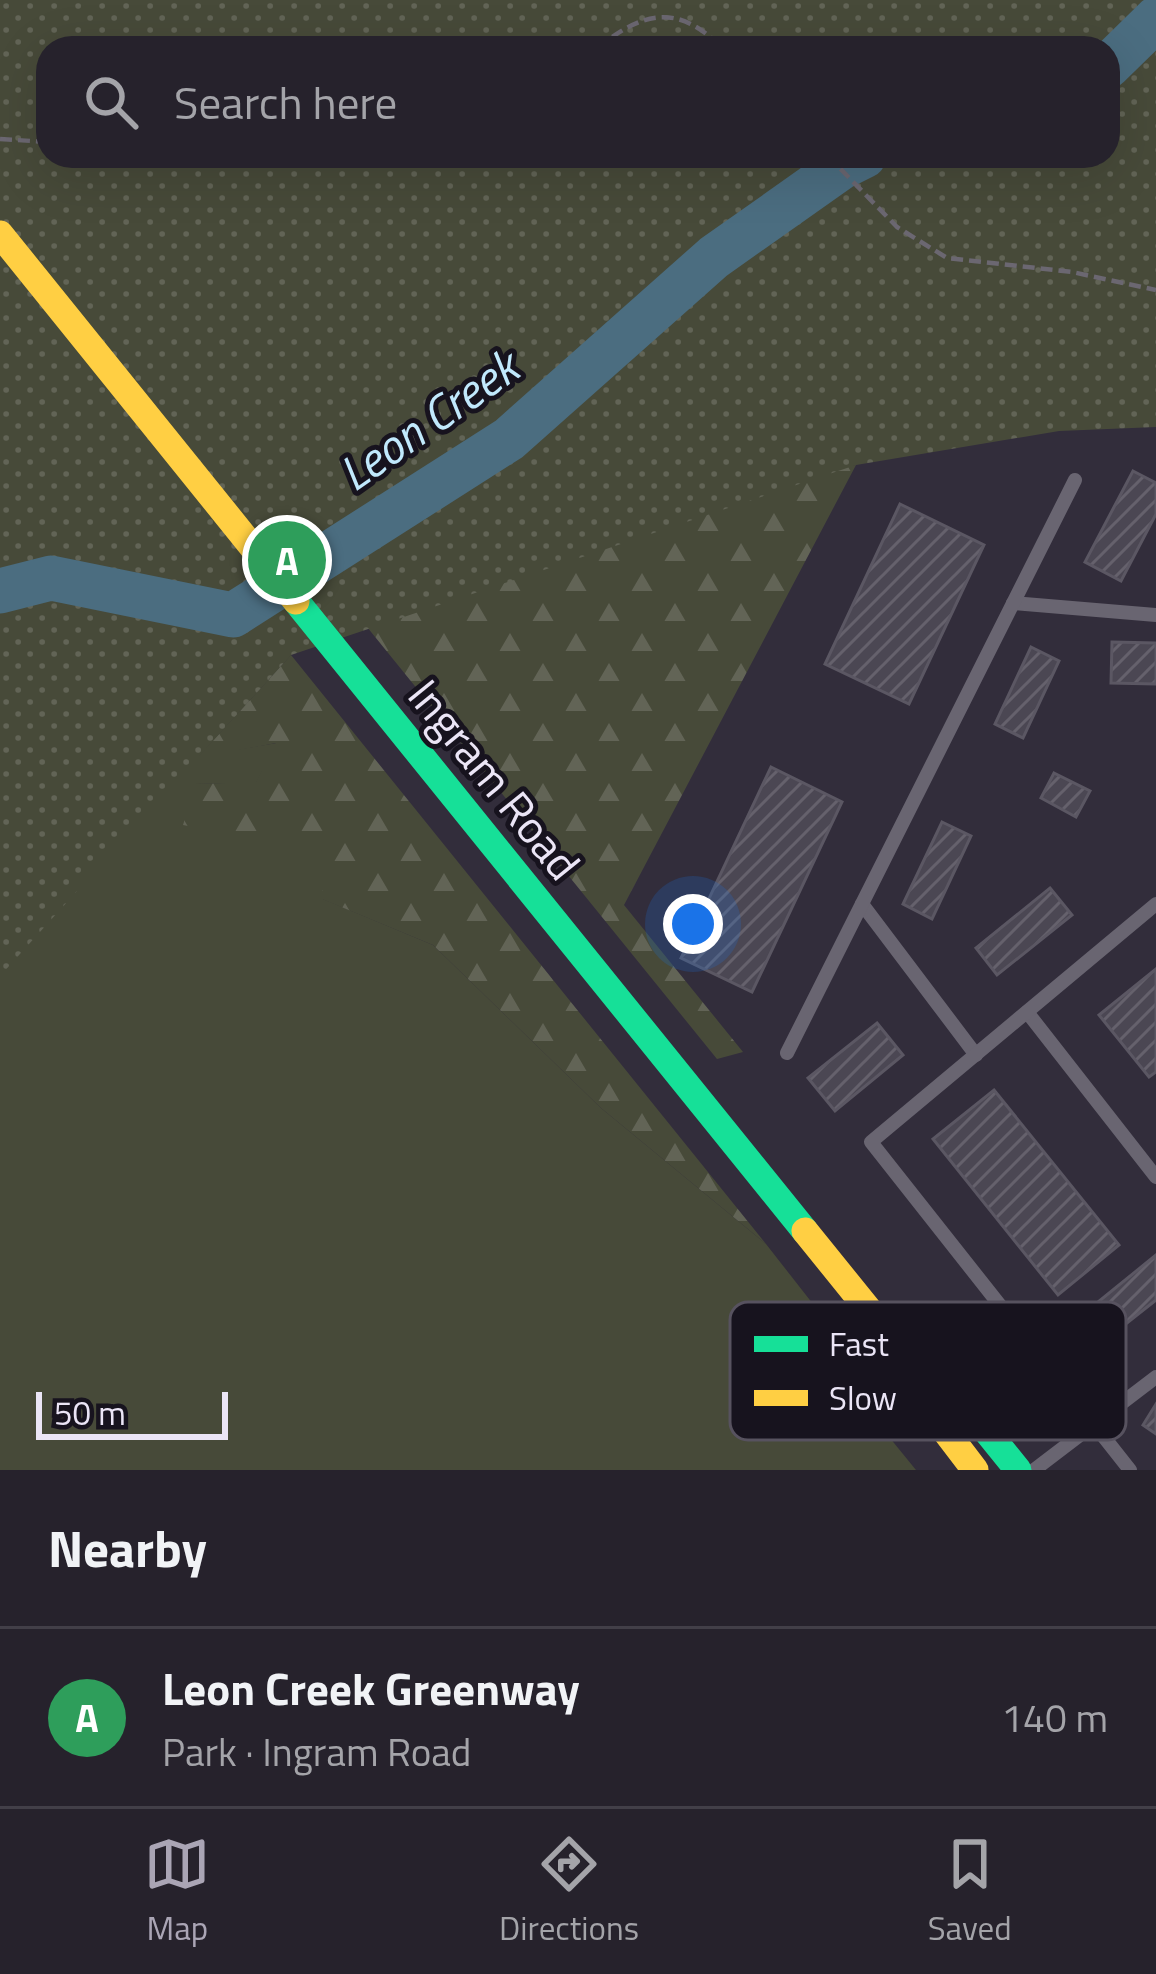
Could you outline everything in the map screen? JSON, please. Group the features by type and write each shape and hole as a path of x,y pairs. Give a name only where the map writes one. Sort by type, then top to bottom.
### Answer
{"street":[{"name":"Ingram Road","path":"0,233 863,1302"},
{"name":"Ingram Road","path":"952,1440 975,1470"},
{"name":"Ingram Road","path":"994,1440 1018,1470"}],"lane":[{"path":"787,1053 1075,480"},
{"path":"1012,603 1156,615"},
{"path":"862,904 976,1055"},
{"path":"998,1302 872,1142 1156,904"},
{"path":"1027,1012 1156,1178"},
{"path":"1126,1400 1156,1377"},
{"path":"1034,1470 1073,1440"},
{"path":"1107,1440 1130,1470"}],"path":[{"path":"613,36 632,21 668,15 711,36"},
{"path":"0,140 36,142"},
{"path":"840,168 897,227 947,258 1072,272 1156,290"}],"green space":[{"path":"0,0 1156,0 1156,427 1059,431 856,465 291,655 0,976"},
{"path":"0,299 291,655 198,756 277,743 256,783 196,784 323,851 323,899 433,945 601,1108 766,1244 811,1302 730,1302 730,1440 892,1440 916,1470 0,1470"},
{"path":"856,465 624,905 743,1052 717,1059 299,543"},
{"path":"291,655 766,1244 601,1108 433,945 322,899 322,851 183,825 196,784 256,782 276,743 197,758"}],"building":[{"path":"1133,471 1156,483 1156,514 1121,581 1085,562"},
{"path":"900,504 984,545 909,704 825,664"},
{"path":"1112,642 1156,643 1156,684 1111,683"},
{"path":"1031,647 1059,661 1023,738 995,724"},
{"path":"771,767 842,802 752,992 681,958"},
{"path":"1054,773 1090,791 1076,817 1041,798"},
{"path":"942,822 971,836 932,919 903,904"},
{"path":"1050,888 1072,915 997,975 976,948"},
{"path":"1156,969 1156,1072 1149,1077 1099,1015"},
{"path":"877,1023 903,1055 835,1111 808,1078"},
{"path":"994,1090 1119,1245 1058,1295 933,1139"},
{"path":"1156,1255 1156,1300 1126,1324 1126,1302 1098,1302"},
{"path":"1156,1404 1156,1434 1143,1425"}],"waterway":[{"name":"Leon Creek","path":"1120,54 1156,19"},
{"name":"Leon Creek","path":"0,591 51,578 233,615 509,439 714,257 840,168"}],"traffic: fast":[{"path":"296,601 805,1231"},
{"path":"994,1440 1018,1470"}],"traffic: slow":[{"path":"0,234 296,601"},
{"path":"805,1231 862,1302"},
{"path":"952,1440 975,1470"}],"place":[{"name":"Leon Creek Greenway","path":"287,560"}]}
